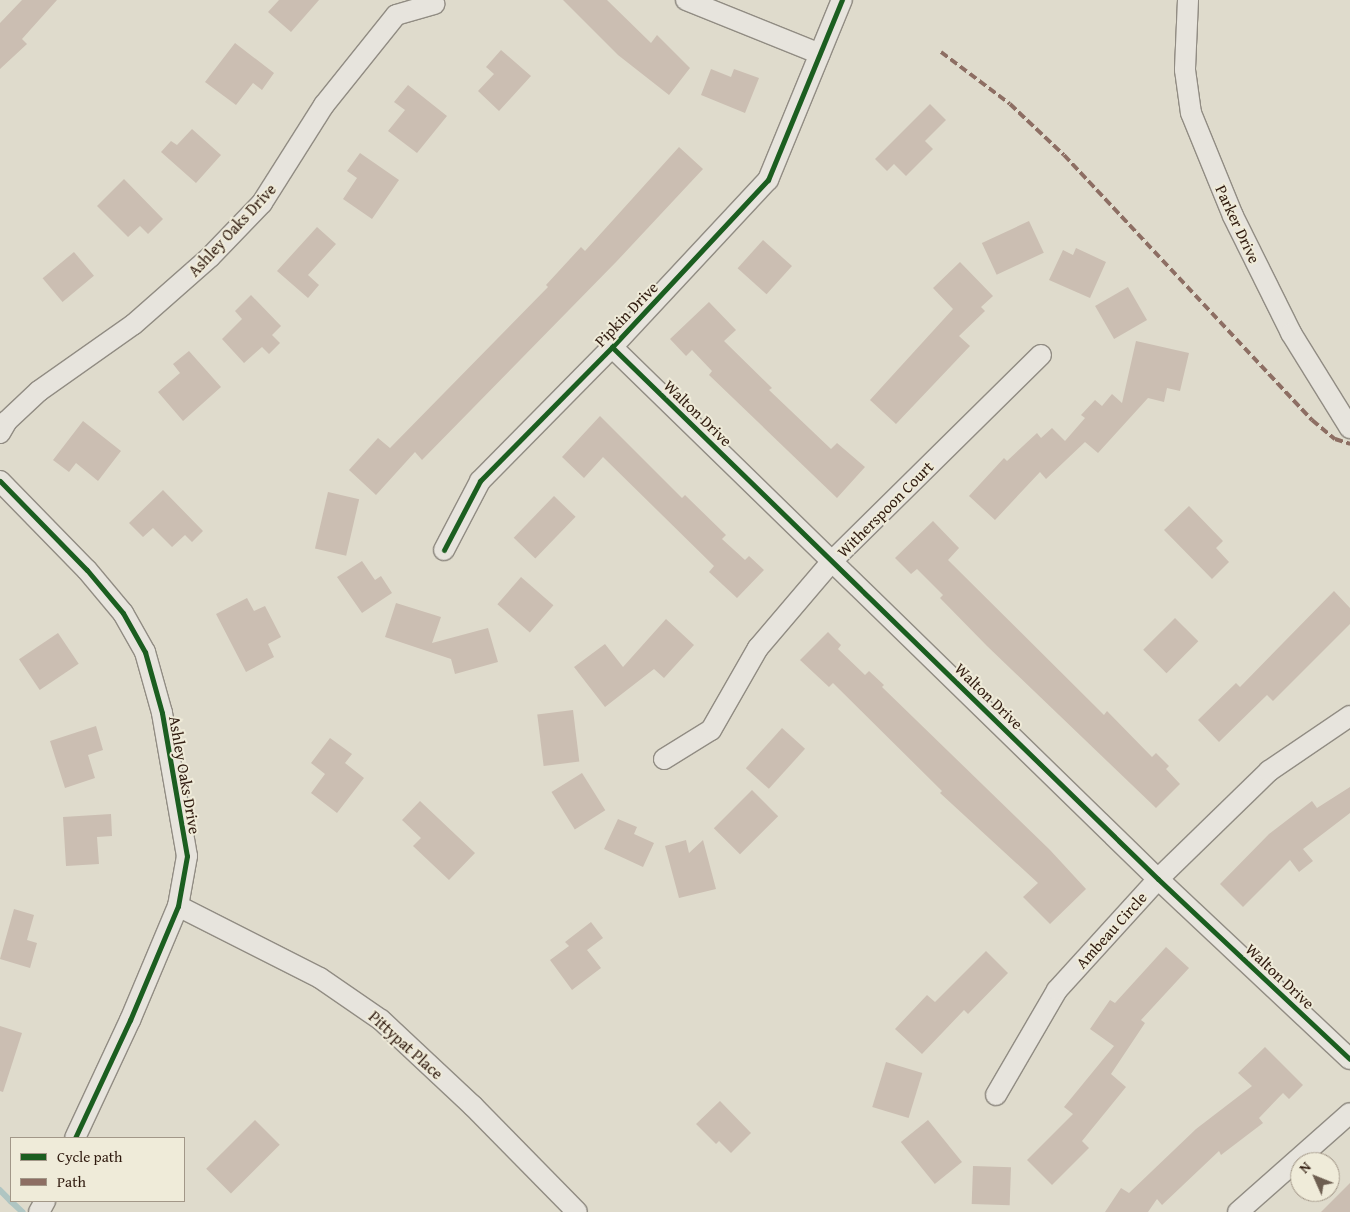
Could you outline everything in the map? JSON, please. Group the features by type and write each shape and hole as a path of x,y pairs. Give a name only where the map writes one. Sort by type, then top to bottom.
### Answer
{"street":[{"path":"686,0 820,54"},
{"name":"Pipkin Drive","path":"444,550 480,481 612,347 768,180 842,0"},
{"name":"Parker Drive","path":"1188,0 1185,70 1191,113 1206,153 1291,334 1350,428"},
{"name":"Ashley Oaks Drive","path":"0,433 7,421 39,391 134,324 210,257 262,203 324,105 396,15 434,4"},
{"name":"Walton Drive","path":"612,347 833,560 1158,879 1350,1059"},
{"name":"Witherspoon Court","path":"664,759 711,730 758,648 833,560 1041,355"},
{"name":"Ashley Oaks Drive","path":"0,481 93,577 123,613 145,652 162,713 187,856 178,906 130,1020 75,1137"},
{"name":"Ambeau Circle","path":"996,1095 1057,990 1158,879 1270,771 1350,716"},
{"name":"Pittypat Place","path":"178,906 320,978 381,1020 473,1106 577,1212"},
{"path":"1238,1212 1350,1113"}],"building":[{"path":"22,0 57,0 22,39 27,44 0,69 0,23"},
{"path":"279,0 319,0 291,32 268,12"},
{"path":"563,0 607,0 651,43 657,35 690,68 669,95 618,55"},
{"path":"235,43 274,73 262,90 253,83 236,105 205,82"},
{"path":"501,50 531,76 499,111 478,91 494,74 486,67"},
{"path":"711,69 731,77 734,69 759,78 745,113 701,95"},
{"path":"408,85 447,116 417,153 388,131 405,110 394,102"},
{"path":"930,104 946,120 925,141 933,149 906,176 894,164 887,171 875,159"},
{"path":"192,129 221,155 196,183 161,152 171,141 177,145"},
{"path":"679,147 703,169 617,261 422,460 415,452 376,495 349,470 378,438 390,448 548,287 546,285 581,247 585,251"},
{"path":"360,153 399,180 372,219 343,199 357,178 347,171"},
{"path":"124,179 163,219 148,234 140,226 128,237 97,206"},
{"path":"1029,221 1044,253 997,275 982,243"},
{"path":"317,227 336,244 308,275 319,285 308,298 277,271"},
{"path":"763,240 792,266 767,294 738,268"},
{"path":"1076,248 1106,262 1090,298 1049,280 1063,250 1073,255"},
{"path":"74,252 94,276 63,302 43,278"},
{"path":"960,262 993,296 981,307 985,311 959,336 970,346 896,424 870,400 953,309 933,288"},
{"path":"1128,287 1147,320 1114,339 1095,306"},
{"path":"251,295 281,326 272,335 280,343 269,354 262,347 244,363 222,339 242,319 235,311"},
{"path":"709,302 736,330 724,341 772,388 769,390 831,449 837,443 865,467 837,498 709,375 712,371 692,350 686,356 670,339"},
{"path":"1136,341 1189,353 1180,391 1167,388 1164,402 1148,398 1098,453 1085,442 1046,479 1040,472 995,520 969,496 1004,458 1007,461 1037,433 1041,438 1052,428 1065,441 1085,418 1081,415 1095,400 1102,406 1112,394 1122,403"},
{"path":"189,351 221,387 183,421 158,392 180,373 173,364"},
{"path":"600,416 682,498 685,495 726,535 722,539 745,560 749,556 764,570 737,598 709,572 714,566 603,457 584,478 562,457"},
{"path":"83,421 121,451 98,481 76,463 69,472 53,460"},
{"path":"163,490 203,531 192,542 185,535 172,547 153,528 143,537 129,523"},
{"path":"328,492 359,499 346,556 315,549"},
{"path":"554,496 576,517 535,559 514,538"},
{"path":"1189,506 1223,541 1216,548 1229,562 1212,579 1164,530"},
{"path":"933,521 959,548 948,560 1104,715 1107,711 1152,757 1156,753 1169,766 1166,769 1180,784 1156,808 987,646 940,598 943,595 917,569 911,574 895,558"},
{"path":"362,561 375,580 381,576 392,593 362,613 337,577"},
{"path":"521,577 553,605 530,632 497,604"},
{"path":"1334,591 1350,608 1350,624 1273,701 1267,695 1219,742 1198,720 1236,683 1240,687"},
{"path":"247,598 254,611 265,606 281,637 268,644 274,657 246,672 216,614"},
{"path":"396,603 441,617 432,643 488,628 498,662 455,674 451,659 385,637"},
{"path":"1175,618 1198,641 1167,673 1143,650"},
{"path":"666,619 694,645 664,678 654,669 605,707 574,667 605,644 623,667"},
{"path":"828,632 841,645 838,649 865,675 869,671 884,685 882,687 1050,850 1086,889 1050,924 1023,897 1038,883 940,793 942,791 833,683 829,687 800,660"},
{"path":"58,633 79,664 40,690 19,659"},
{"path":"573,710 579,762 544,766 537,714"},
{"path":"96,726 103,750 88,755 95,778 65,788 50,741"},
{"path":"782,728 805,749 769,789 746,768"},
{"path":"330,738 352,754 345,763 364,778 337,813 311,793 325,774 311,763"},
{"path":"582,773 605,810 575,829 551,792"},
{"path":"1350,787 1350,813 1303,849 1313,861 1299,872 1290,860 1243,907 1220,884 1269,834 1312,801 1317,808"},
{"path":"752,790 778,816 740,854 714,828"},
{"path":"420,801 475,853 449,880 413,846 421,838 402,820"},
{"path":"111,814 112,836 97,837 99,864 66,866 63,817"},
{"path":"618,819 637,827 634,834 654,843 643,867 604,849"},
{"path":"686,840 689,853 703,840 716,889 679,898 665,846"},
{"path":"14,909 34,915 27,940 37,943 30,968 0,959"},
{"path":"591,922 603,938 587,950 601,968 572,990 550,960 569,946 565,942"},
{"path":"1166,947 1189,968 1141,1020 1145,1023 1111,1074 1126,1087 1082,1141 1089,1148 1052,1185 1027,1160 1073,1114 1064,1107 1114,1046 1090,1029 1110,1000 1115,1003"},
{"path":"986,951 1008,973 968,1014 964,1010 922,1054 895,1029 927,995 935,1002"},
{"path":"0,1026 22,1033 3,1092 0,1091"},
{"path":"1265,1047 1303,1085 1289,1099 1283,1093 1259,1118 1263,1123 1221,1155 1219,1151 1162,1205 1157,1199 1148,1212 1105,1212 1121,1188 1129,1193 1196,1129 1252,1086 1238,1073"},
{"path":"886,1062 922,1073 909,1118 872,1107"},
{"path":"720,1101 751,1133 731,1153 719,1141 716,1144 696,1124"},
{"path":"255,1120 280,1145 231,1194 206,1169"},
{"path":"928,1120 962,1162 935,1184 901,1142"},
{"path":"973,1166 1011,1167 1010,1205 972,1204"},
{"path":"1350,1183 1350,1212 1321,1212 1331,1202 1340,1202 1340,1193"}],"waterway":[{"path":"0,1190 10,1200"},
{"path":"12,1202 23,1212"}],"marked path":[{"path":"941,52 1010,104 1064,155 1312,420 1335,439 1350,444"}],"cycle path":[{"path":"444,550 480,481 612,347 768,180 842,0"},
{"path":"612,347 1158,879 1350,1059"},
{"path":"0,481 87,570 123,613 145,652 162,713 187,856 178,906 130,1020 75,1137"}]}
